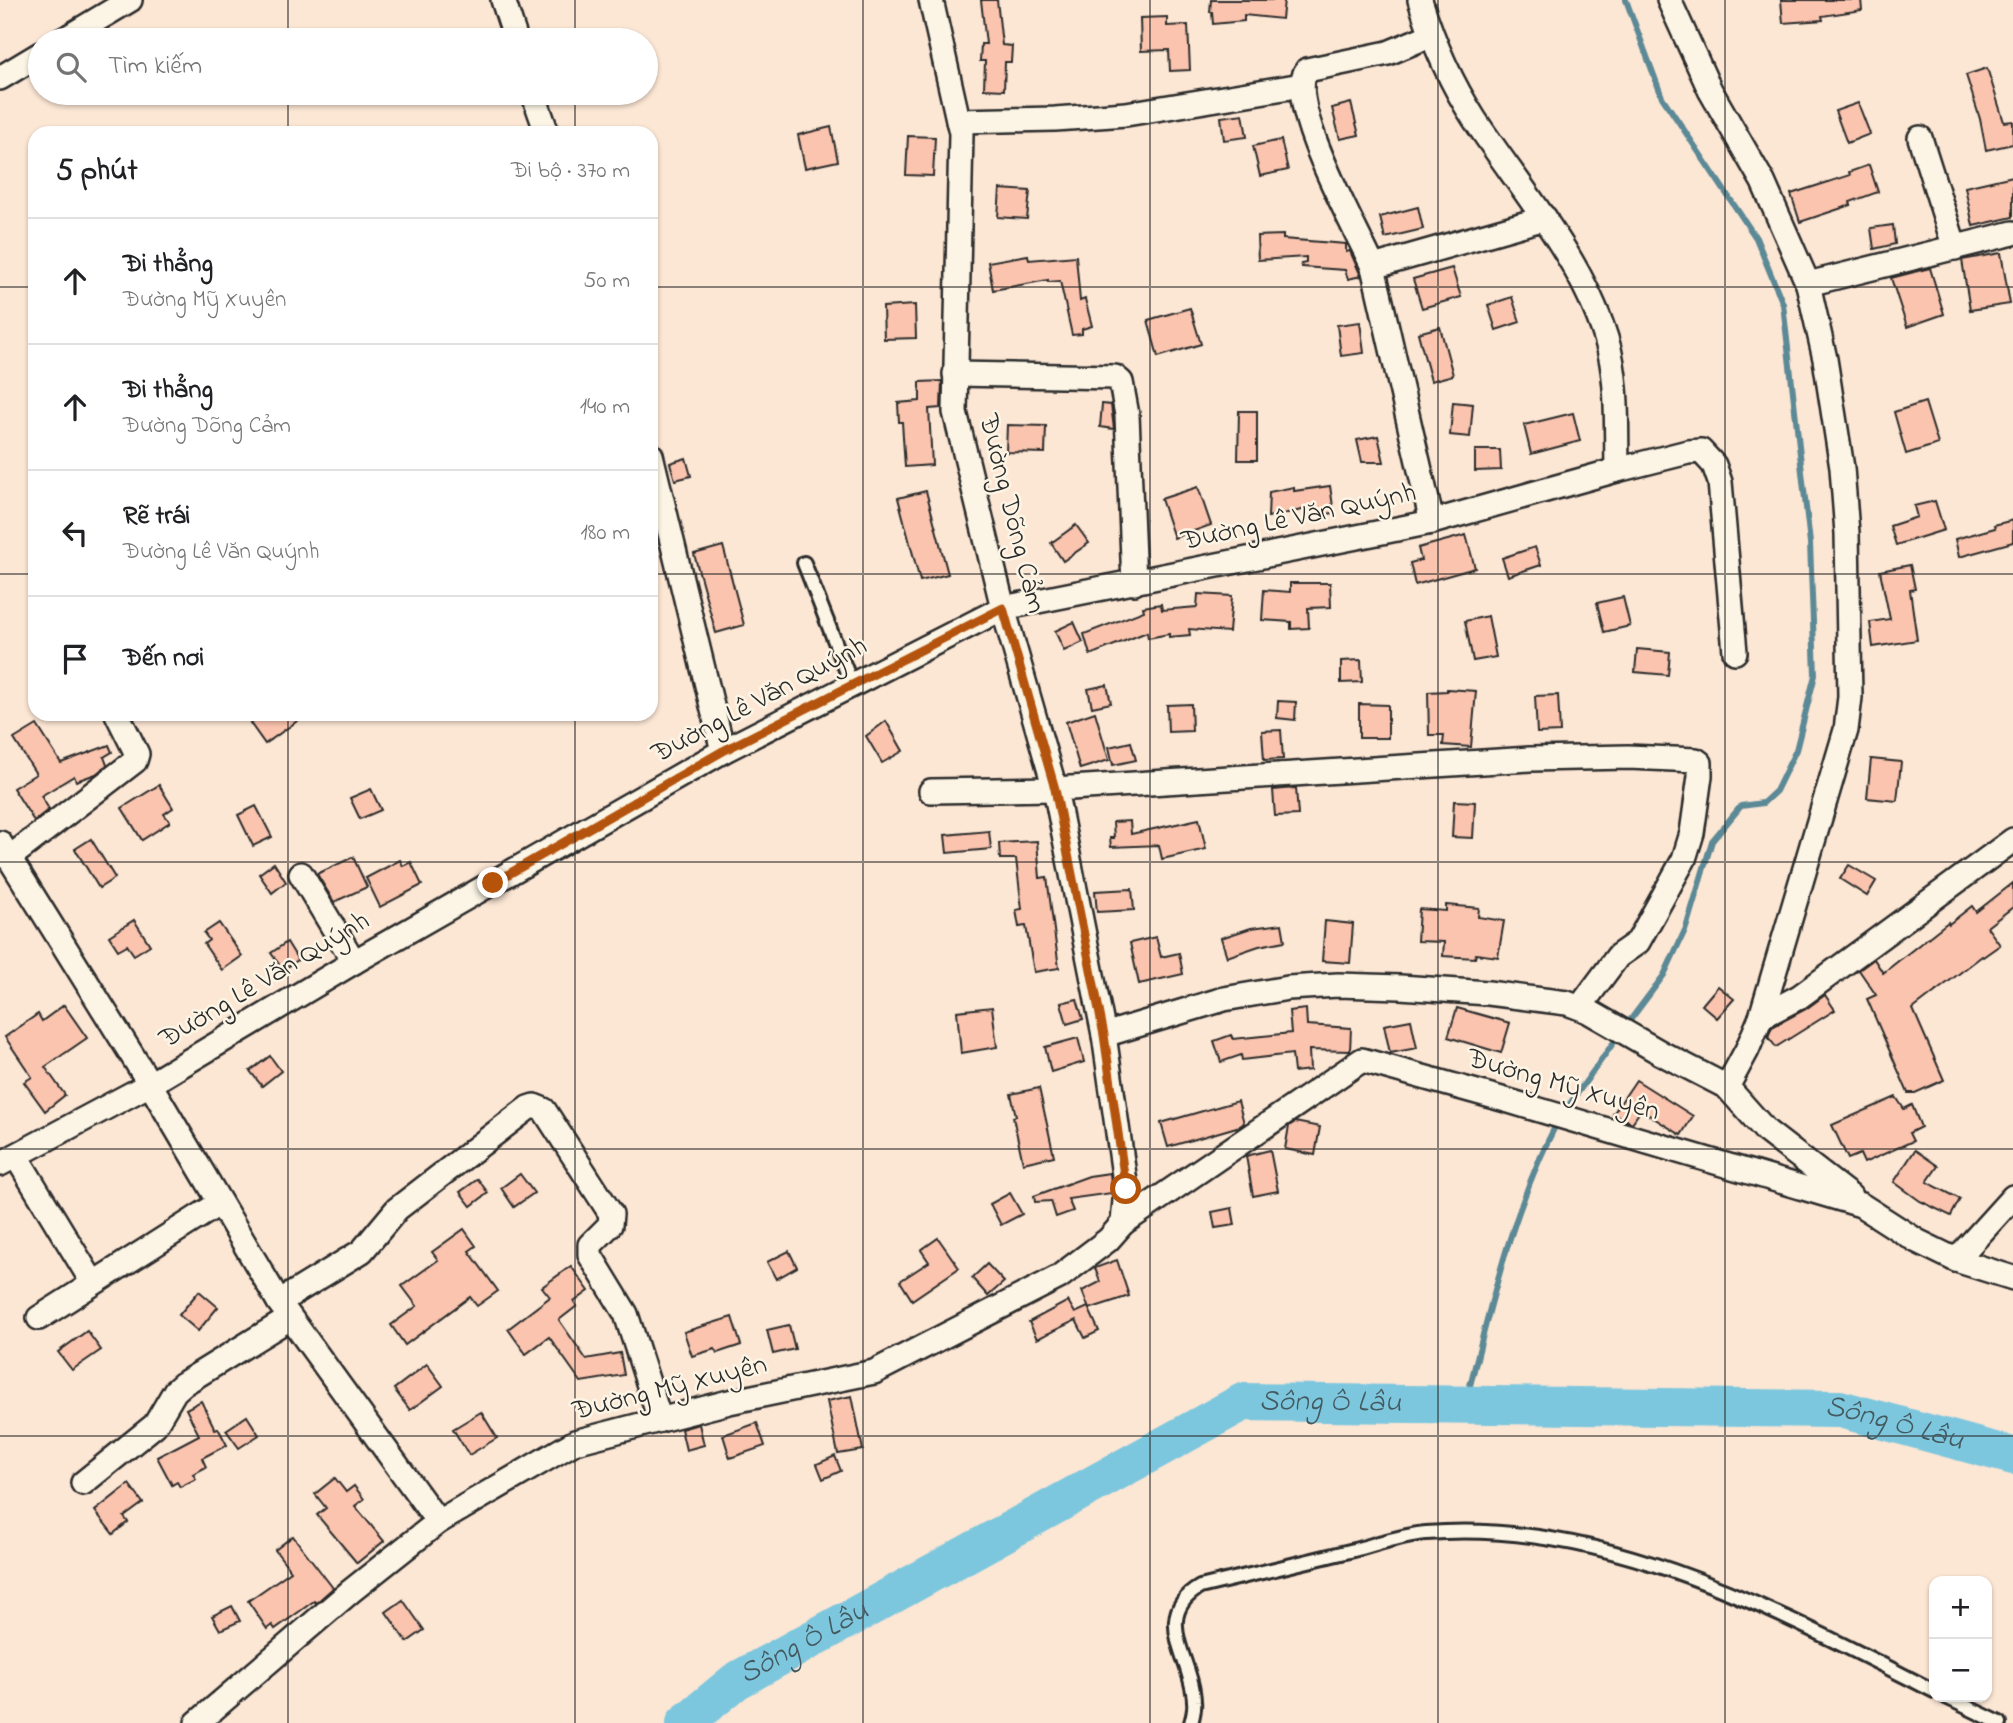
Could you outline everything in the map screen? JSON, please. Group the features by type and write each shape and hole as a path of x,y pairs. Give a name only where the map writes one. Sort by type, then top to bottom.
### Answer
{"street":[{"path":"83,28 130,0"},
{"path":"503,0 512,28"},
{"name":"Đường Dõng Cảm","path":"931,0 961,132 954,412 1003,608 1055,789 1104,1035"},
{"path":"1420,0 1446,69 1474,119 1545,218 1579,273 1596,309 1607,341 1613,371 1617,470"},
{"path":"1669,0 1710,90 1763,182 1808,284 1825,359 1842,468 1847,533 1850,698 1846,730 1761,1017 1727,1087"},
{"path":"1431,35 1388,52 1307,70 1302,85 1317,150 1373,267 1432,522"},
{"path":"0,78 28,61"},
{"path":"958,121 1126,114 1302,85"},
{"path":"537,105 545,126"},
{"path":"1920,138 1955,247"},
{"path":"1373,267 1545,218"},
{"path":"1808,284 2013,233"},
{"path":"955,374 1115,377 1121,382 1127,415 1134,583"},
{"name":"Đường Lê Văn Quýnh","path":"8,1160 150,1084 354,962 723,751 1003,608 1432,522 1617,470 1701,451 1714,465 1720,482 1735,652"},
{"path":"658,484 723,751"},
{"path":"120,721 137,754 135,761 5,850 150,1084 285,1310 438,1522"},
{"path":"931,790 1055,789 1530,758 1628,757 1696,760 1700,763 1700,776 1689,848 1638,942 1618,956 1584,1009"},
{"path":"1761,1017 1799,998 2013,840"},
{"path":"301,874 354,962"},
{"path":"1123,1223 1126,1189 1104,1035 1224,999 1289,988 1338,985 1401,987 1538,999 1584,1009 1727,1087 1766,1131 1861,1205"},
{"name":"Đường Mỹ Xuyên","path":"197,1723 351,1591 438,1522 575,1442 729,1402 874,1372 1059,1277 1108,1240 1123,1223 1362,1060 1861,1205 1917,1241 1956,1260 2013,1278"},
{"path":"83,1483 155,1425 175,1391 183,1384 356,1256 397,1209 528,1108 539,1107 544,1110 611,1214 611,1225 590,1245 590,1255 626,1314 660,1420"},
{"path":"8,1160 93,1283"},
{"path":"1956,1260 2013,1197"},
{"path":"39,1318 220,1203"}],"lane":[{"path":"804,563 852,685"},
{"path":"1191,1723 1195,1701 1175,1619 1187,1595 1200,1587 1423,1533 1470,1531 1558,1541 1620,1553 1685,1574 1844,1646 1929,1688"},
{"path":"1956,1702 2000,1723"}],"building":[{"path":"981,0 997,0 1002,45 1012,46 1011,62 1005,62 1004,90 984,89 985,61 980,61 981,44 986,44"},
{"path":"1211,0 1284,0 1282,19 1244,15 1244,21 1213,24"},
{"path":"1781,0 1861,0 1862,10 1822,16 1823,20 1783,23"},
{"path":"1167,17 1167,26 1188,25 1190,70 1170,71 1169,50 1141,51 1140,18"},
{"path":"1987,68 2004,122 2013,121 2013,144 1986,150 1980,119 1966,75"},
{"path":"1351,103 1359,135 1340,139 1332,108"},
{"path":"1858,103 1870,134 1847,143 1835,111"},
{"path":"1243,114 1247,137 1224,140 1221,117"},
{"path":"831,127 838,161 805,168 798,135"},
{"path":"908,136 935,137 933,176 906,175"},
{"path":"1281,140 1288,170 1260,176 1253,146"},
{"path":"1869,165 1878,192 1850,202 1851,205 1800,222 1791,194 1850,175 1849,172"},
{"path":"2013,176 2013,217 1973,226 1965,187"},
{"path":"1000,189 1030,191 1027,219 998,217"},
{"path":"1418,207 1423,229 1385,238 1380,217"},
{"path":"1893,225 1895,244 1874,249 1871,228"},
{"path":"1283,235 1283,239 1346,244 1346,252 1350,251 1361,276 1348,279 1345,270 1302,267 1301,264 1306,263 1306,257 1258,260 1257,236"},
{"path":"2001,253 2010,304 1970,310 1962,260"},
{"path":"1028,255 1029,260 1076,256 1080,301 1085,299 1092,326 1082,329 1082,334 1072,335 1060,281 1048,280 993,290 988,262"},
{"path":"1452,268 1461,297 1422,308 1413,279"},
{"path":"1930,268 1944,314 1907,327 1891,278"},
{"path":"1512,297 1520,322 1496,330 1488,305"},
{"path":"915,305 916,338 884,339 883,307"},
{"path":"1190,308 1201,344 1158,357 1148,320"},
{"path":"1360,322 1364,353 1341,356 1337,325"},
{"path":"1440,327 1453,375 1431,381 1418,333"},
{"path":"942,381 941,408 929,409 932,465 905,467 898,403 920,401 920,382"},
{"path":"1453,402 1473,404 1470,437 1450,435"},
{"path":"1925,402 1938,444 1906,454 1894,412"},
{"path":"1102,404 1111,405 1114,429 1100,427"},
{"path":"1239,411 1257,411 1257,460 1238,460"},
{"path":"1573,413 1580,441 1531,454 1524,425"},
{"path":"1007,425 1046,426 1045,453 1006,452"},
{"path":"1378,436 1384,462 1362,462 1357,440"},
{"path":"1475,450 1500,450 1501,470 1475,471"},
{"path":"686,458 691,476 675,480 670,463"},
{"path":"1330,486 1334,513 1308,516 1307,509 1268,517 1269,492 1294,487 1294,491"},
{"path":"1198,487 1211,525 1174,538 1161,499"},
{"path":"926,491 948,574 920,581 898,498"},
{"path":"1935,501 1944,530 1896,545 1890,526 1917,517 1914,506"},
{"path":"2013,520 2013,542 1959,557 1955,539"},
{"path":"1076,525 1089,543 1063,561 1051,543"},
{"path":"1466,535 1475,568 1415,585 1410,563 1421,560 1418,548"},
{"path":"723,546 744,625 716,633 694,554"},
{"path":"1535,547 1541,565 1508,576 1502,558"},
{"path":"1910,565 1915,589 1910,590 1917,640 1873,647 1870,622 1890,619 1880,571"},
{"path":"1290,583 1330,583 1331,607 1308,608 1309,628 1291,629 1291,622 1262,620 1264,590 1290,592"},
{"path":"1198,594 1232,596 1229,632 1189,629 1190,635 1169,637 1169,634 1148,638 1147,632 1090,655 1084,634 1144,611 1143,607 1161,604 1162,610 1197,607"},
{"path":"1623,597 1630,626 1604,632 1597,603"},
{"path":"1488,616 1496,657 1473,661 1465,621"},
{"path":"1074,622 1083,642 1064,651 1055,631"},
{"path":"1637,649 1670,652 1668,675 1635,672"},
{"path":"1361,660 1362,682 1341,683 1341,661"},
{"path":"1107,685 1111,703 1092,707 1088,689"},
{"path":"1447,689 1476,691 1471,747 1443,745 1444,735 1429,735 1428,692"},
{"path":"1558,695 1560,732 1537,733 1535,696"},
{"path":"1278,701 1296,702 1295,720 1277,718"},
{"path":"1191,704 1192,731 1168,732 1167,705"},
{"path":"1359,704 1388,705 1388,738 1359,738"},
{"path":"1095,712 1109,760 1080,769 1066,722"},
{"path":"253,721 297,721 265,744 250,723"},
{"path":"886,721 903,751 882,763 866,736"},
{"path":"37,725 61,763 109,745 112,752 104,757 107,765 96,774 76,781 74,776 41,796 49,809 34,821 13,788 36,774 14,739"},
{"path":"1281,730 1283,759 1264,760 1262,731"},
{"path":"1131,742 1136,760 1113,765 1109,747"},
{"path":"1871,759 1901,762 1897,801 1867,798"},
{"path":"159,785 173,808 164,814 170,822 142,840 122,808"},
{"path":"1296,788 1298,815 1275,816 1273,790"},
{"path":"371,789 381,810 360,819 350,798"},
{"path":"1454,801 1475,802 1473,838 1452,837"},
{"path":"256,806 272,837 253,846 238,815"},
{"path":"1199,819 1206,849 1162,859 1159,845 1111,847 1110,838 1114,838 1113,822 1130,821 1131,834"},
{"path":"989,831 991,849 947,853 945,835"},
{"path":"91,839 115,878 99,888 75,849"},
{"path":"1037,841 1040,878 1047,877 1059,968 1034,972 1026,926 1019,927 1016,910 1022,909 1016,859 1000,859 999,843"},
{"path":"353,857 367,887 334,902 317,874"},
{"path":"400,860 403,866 411,862 422,885 380,907 366,878"},
{"path":"274,863 286,882 272,893 259,874"},
{"path":"1849,865 1876,881 1867,896 1840,879"},
{"path":"2013,883 2013,907 1987,927 2000,945 1913,1009 1944,1080 1915,1093 1908,1093 1867,999 1876,995 1859,970 1874,959 1883,973 1948,922 1949,924 1972,906 1976,912"},
{"path":"1132,889 1134,910 1097,912 1095,891"},
{"path":"1446,905 1479,908 1478,917 1504,921 1498,957 1476,954 1475,958 1443,956 1444,942 1417,941 1419,909 1446,911"},
{"path":"134,920 150,945 134,955 127,945 118,950 109,936"},
{"path":"1325,921 1353,924 1350,963 1322,961"},
{"path":"219,923 242,956 222,970 204,944 209,940 204,933"},
{"path":"1282,924 1285,941 1227,957 1221,938 1251,928"},
{"path":"1156,937 1161,957 1179,953 1183,974 1139,984 1130,943"},
{"path":"287,942 298,960 283,970 271,953"},
{"path":"1718,986 1734,999 1717,1018 1702,1005"},
{"path":"1825,995 1835,1010 1776,1047 1768,1037 1772,1027 1806,1009"},
{"path":"1077,999 1083,1019 1067,1024 1061,1003"},
{"path":"64,1005 87,1038 45,1067 65,1095 45,1111 24,1082 32,1077 5,1037 38,1014 42,1021"},
{"path":"992,1007 997,1047 961,1053 957,1011"},
{"path":"1457,1008 1510,1023 1501,1053 1448,1037"},
{"path":"1306,1009 1307,1025 1351,1028 1350,1051 1309,1050 1310,1070 1294,1072 1292,1054 1242,1060 1241,1055 1221,1062 1214,1041 1231,1035 1233,1039 1291,1033 1289,1011"},
{"path":"1411,1020 1417,1048 1390,1053 1384,1025"},
{"path":"1078,1038 1084,1062 1051,1072 1045,1047"},
{"path":"270,1056 281,1071 262,1086 250,1071"},
{"path":"1636,1080 1693,1116 1681,1135 1641,1110 1632,1123 1613,1114"},
{"path":"1039,1088 1054,1156 1023,1163 1011,1094"},
{"path":"1896,1097 1904,1109 1912,1105 1921,1127 1909,1133 1913,1141 1864,1163 1860,1154 1848,1159 1832,1125"},
{"path":"1238,1101 1244,1123 1240,1126 1168,1147 1161,1123"},
{"path":"1295,1122 1320,1127 1315,1155 1285,1149 1289,1126"},
{"path":"1270,1150 1278,1191 1253,1196 1246,1156"},
{"path":"1915,1150 1938,1166 1927,1182 1960,1199 1951,1216 1920,1201 1894,1182"},
{"path":"1110,1173 1112,1193 1068,1199 1073,1211 1056,1217 1051,1201 1035,1202 1034,1196 1089,1176"},
{"path":"520,1174 534,1193 514,1207 501,1188"},
{"path":"478,1179 488,1193 471,1206 460,1192"},
{"path":"1010,1193 1022,1214 1001,1225 990,1204"},
{"path":"1232,1208 1235,1225 1215,1228 1212,1212"},
{"path":"464,1229 476,1246 469,1251 498,1291 477,1306 470,1297 405,1345 391,1325 417,1306 402,1286 438,1260 432,1252"},
{"path":"938,1238 959,1268 912,1300 900,1281 929,1262 921,1250"},
{"path":"789,1251 797,1267 776,1279 767,1262"},
{"path":"1117,1260 1129,1296 1089,1309 1082,1291 1100,1282 1095,1268"},
{"path":"987,1264 1004,1282 988,1296 972,1278"},
{"path":"571,1266 589,1291 574,1302 577,1306 559,1320 586,1359 620,1353 624,1375 581,1382 549,1337 526,1354 508,1329 550,1297 542,1287"},
{"path":"199,1291 218,1307 198,1331 179,1315"},
{"path":"1068,1301 1075,1313 1088,1307 1099,1331 1085,1338 1076,1320 1037,1339 1029,1322"},
{"path":"732,1317 741,1345 717,1353 715,1349 692,1356 684,1332"},
{"path":"789,1325 795,1349 773,1354 767,1330"},
{"path":"87,1331 101,1350 72,1370 58,1352"},
{"path":"427,1364 443,1386 410,1410 394,1389"},
{"path":"852,1396 863,1450 838,1454 827,1401"},
{"path":"201,1401 215,1429 218,1428 227,1445 202,1458 206,1467 193,1474 196,1479 180,1487 177,1482 172,1485 157,1457 199,1435 186,1409"},
{"path":"481,1412 497,1438 469,1455 453,1429"},
{"path":"247,1416 259,1435 239,1448 226,1430"},
{"path":"757,1423 765,1446 730,1458 723,1435"},
{"path":"699,1424 704,1445 686,1450 681,1429"},
{"path":"835,1456 841,1471 823,1479 817,1464"},
{"path":"335,1478 346,1492 354,1486 364,1499 355,1506 384,1541 357,1563 317,1515 326,1508 315,1494"},
{"path":"129,1484 143,1503 124,1517 128,1522 113,1534 95,1511"},
{"path":"293,1536 333,1588 316,1603 314,1601 275,1629 272,1625 267,1629 248,1601 291,1571 275,1550"},
{"path":"403,1600 424,1630 407,1642 386,1612"},
{"path":"232,1606 240,1621 220,1630 212,1616"}],"waterway":[{"path":"1625,1027 1664,975 1686,928 1712,841 1741,806 1763,803 1776,791 1796,750 1815,675 1810,543 1783,304 1756,238 1662,97 1626,0"},
{"path":"1564,1112 1619,1035"},
{"path":"1465,1405 1503,1260 1527,1189 1558,1121"},
{"name":"Sông Ô Lâu","path":"685,1723 736,1681 1243,1402 1840,1409 2013,1456"}],"route":[{"path":"493,883 723,751 1003,608 1055,789 1104,1035 1126,1189"}]}
